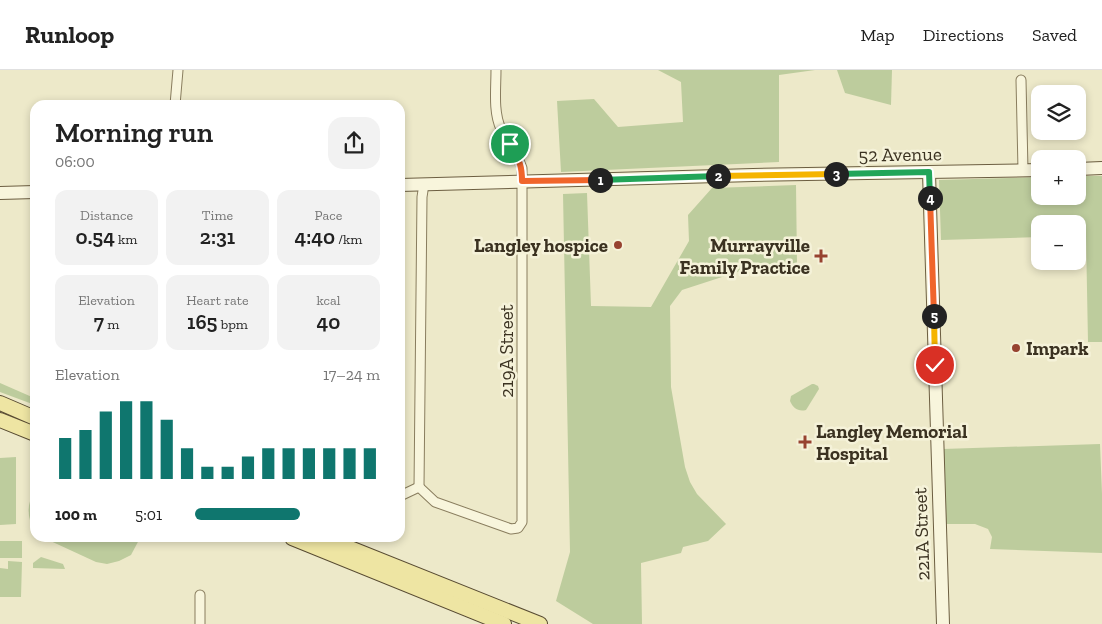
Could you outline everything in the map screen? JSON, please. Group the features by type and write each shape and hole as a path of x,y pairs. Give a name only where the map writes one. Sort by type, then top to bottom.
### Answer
{"main road":[{"path":"0,403 30,416"},
{"path":"0,420 30,432"},
{"path":"302,542 504,624"},
{"path":"335,542 540,624"}],"street":[{"path":"175,100 178,70"},
{"name":"219A Street","path":"419,487 435,502 510,528 518,528 522,522 522,168 501,130 497,116 496,70"},
{"path":"1020,80 1023,170"},
{"path":"1086,169 1102,168"},
{"name":"52 Avenue","path":"405,185 1031,170"},
{"name":"221A Street","path":"929,172 943,624"},
{"path":"405,494 419,487 422,197 424,184"},
{"path":"0,193 30,192"},
{"path":"200,595 200,624"}],"green space":[{"path":"658,70 815,70 779,75 779,162 561,172 557,101 594,99 618,127 683,122 681,82"},
{"path":"837,70 892,70 891,105 845,93"},
{"path":"1086,176 1102,176 1102,342 1088,342 1086,215 1031,215 1031,237 941,240 939,180 1031,177 1031,205 1086,205"},
{"path":"796,185 797,264 759,265 682,290 670,306 671,387 685,467 690,482 697,494 726,524 708,541 683,547 681,553 641,563 642,624 593,624 556,601 570,552 563,194 587,193 591,306 651,307 689,241 688,215 712,188"},
{"path":"0,383 30,396 30,403 0,392"},
{"path":"812,384 818,386 819,389 806,410 796,409 790,401 791,396"},
{"path":"1100,444 1102,553 990,549 992,537 988,529 975,524 944,524 943,449"},
{"path":"16,457 16,524 0,525 0,458"},
{"path":"0,541 22,541 22,558 0,558"},
{"path":"53,542 138,542 131,555 119,561 107,564 96,562"},
{"path":"41,557 63,564 65,569 33,568 33,563"},
{"path":"8,561 22,562 21,597 0,597 0,568 8,569"}],"place":[{"name":"Langley hospice","path":"618,245"},
{"name":"Murrayville Family Practice","path":"821,256"},
{"name":"Impark","path":"1016,348"},
{"name":"Langley Memorial Hospital","path":"805,442"}],"route":[{"path":"510,144 522,168 522,181 929,172 935,365"}]}
